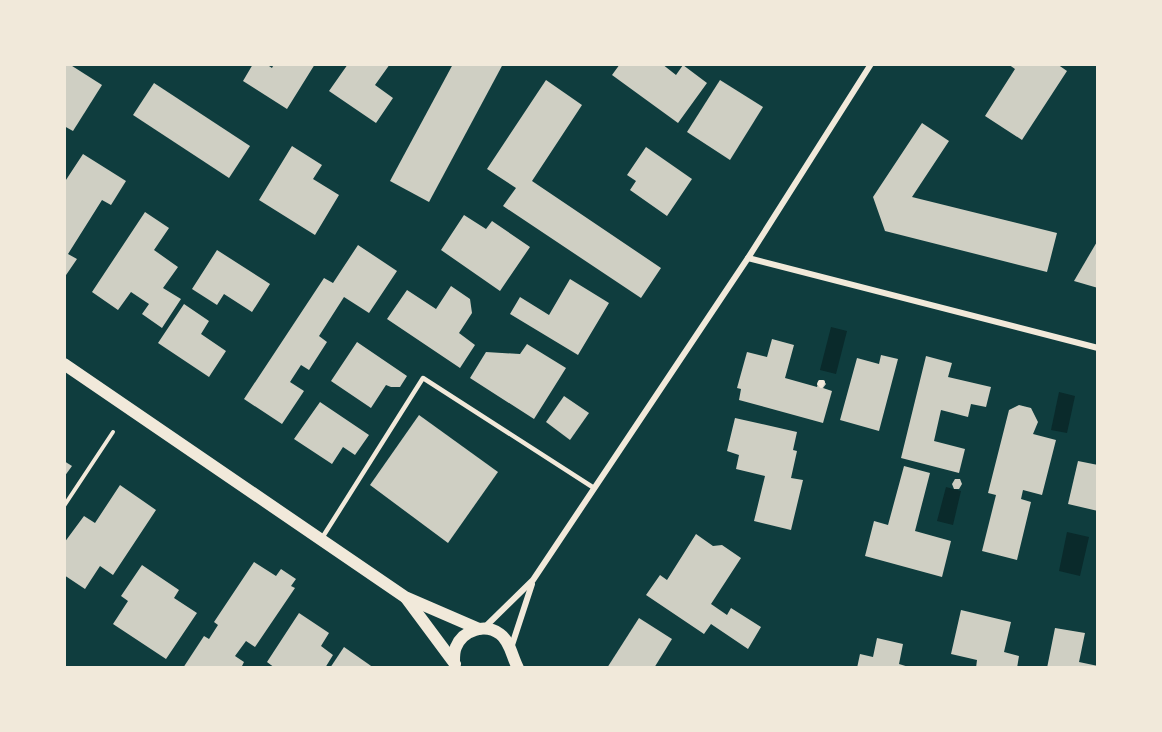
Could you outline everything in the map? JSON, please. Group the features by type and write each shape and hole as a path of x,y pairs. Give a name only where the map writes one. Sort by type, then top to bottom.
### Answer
{"main road":[{"path":"64,364 405,597 482,629 500,634 508,644 510,658 518,668"},
{"path":"405,597 455,666"},
{"path":"455,666 455,647 463,636 474,629 482,629"}],"street":[{"path":"482,629 533,580 747,258 871,64"},
{"path":"747,258 1098,348"},
{"path":"510,658 533,580"}],"lane":[{"path":"321,539 423,378 594,488"}],"path":[{"path":"64,506 113,432"}],"water":[{"path":"831,327 847,331 836,374 820,370"},
{"path":"1059,392 1075,396 1067,433 1051,430"},
{"path":"946,487 961,491 953,525 937,521"},
{"path":"1067,532 1089,537 1080,576 1059,571"}],"building":[{"path":"64,64 69,64 102,85 73,131 64,126"},
{"path":"253,64 266,64 272,68 274,64 315,64 287,109 243,81"},
{"path":"348,64 390,64 375,85 393,98 376,123 329,91"},
{"path":"453,64 503,64 429,202 390,181"},
{"path":"620,64 662,64 676,75 683,65 707,83 678,123 612,75"},
{"path":"1008,64 1057,64 1067,71 1022,140 985,116 1015,69"},
{"path":"546,80 582,105 532,181 661,268 641,298 503,206 516,188 487,169"},
{"path":"720,80 763,107 730,160 687,132"},
{"path":"154,83 250,146 229,178 133,115"},
{"path":"922,123 949,141 912,197 1057,233 1047,272 885,231 873,197"},
{"path":"292,146 322,165 313,179 339,195 315,235 259,200"},
{"path":"646,147 692,179 667,216 630,190 636,181 627,175"},
{"path":"83,154 126,181 111,205 102,200 68,254 77,259 64,278 64,183"},
{"path":"145,212 169,228 154,250 178,267 163,288 181,299 162,328 142,314 149,304 131,292 118,310 92,292"},
{"path":"464,215 486,229 492,221 530,247 500,291 441,250"},
{"path":"1098,240 1098,288 1074,281"},
{"path":"358,245 397,271 369,313 344,297 319,336 327,342 309,370 301,365 290,382 304,391 282,424 244,399 324,278 333,283"},
{"path":"217,250 270,284 252,312 224,294 217,305 192,289"},
{"path":"570,279 609,303 578,355 510,314 520,297 549,315"},
{"path":"451,286 470,299 472,313 459,333 475,345 460,368 387,319 407,290 436,309"},
{"path":"184,304 209,321 201,334 226,351 209,377 158,343"},
{"path":"772,339 794,345 785,378 817,387 819,380 823,380 826,384 823,388 832,391 823,423 739,400 741,389 737,388 747,352 767,357"},
{"path":"357,342 407,376 400,387 386,385 371,408 331,381"},
{"path":"527,344 566,368 534,419 470,378 486,352 520,354"},
{"path":"881,355 898,359 879,431 840,420 857,358 879,364"},
{"path":"926,356 952,363 948,377 991,387 986,407 971,404 968,417 941,410 934,441 965,449 959,473 901,458"},
{"path":"564,396 589,413 570,440 546,422"},
{"path":"320,402 369,435 355,455 343,447 332,464 294,439"},
{"path":"1019,405 1031,408 1038,422 1033,434 1056,440 1042,495 1023,490 1021,499 1031,502 1017,560 982,551 996,495 988,493 1009,410"},
{"path":"419,415 498,472 448,543 370,485"},
{"path":"735,418 797,432 793,450 797,451 791,478 803,480 791,530 754,521 765,476 736,469 739,455 727,451"},
{"path":"64,461 72,466 64,477"},
{"path":"1078,461 1098,465 1098,511 1068,504"},
{"path":"904,466 930,473 915,531 951,541 942,577 865,556 874,521 888,525"},
{"path":"955,479 960,479 962,484 959,489 954,489 952,484"},
{"path":"120,485 156,510 113,575 100,566 85,589 64,575 64,543 84,516 95,523"},
{"path":"696,534 713,546 722,545 741,558 711,604 727,615 731,608 761,627 748,649 711,624 704,634 646,595 660,575 667,580"},
{"path":"254,562 276,576 281,569 296,579 291,586 295,588 255,647 246,641 235,656 244,662 241,668 183,668 204,636 209,639 218,625 214,622"},
{"path":"142,565 179,590 174,598 197,613 166,659 113,624 128,601 121,596"},
{"path":"961,610 1011,622 1004,652 1019,656 1017,668 976,668 977,660 951,654"},
{"path":"299,613 329,633 321,646 333,655 325,668 275,668 267,662"},
{"path":"639,618 672,639 654,668 607,668"},
{"path":"1055,628 1085,633 1079,662 1098,666 1098,668 1047,668"},
{"path":"877,638 903,644 899,664 912,668 857,668 860,654 873,657"},
{"path":"344,647 374,668 330,668"}]}
